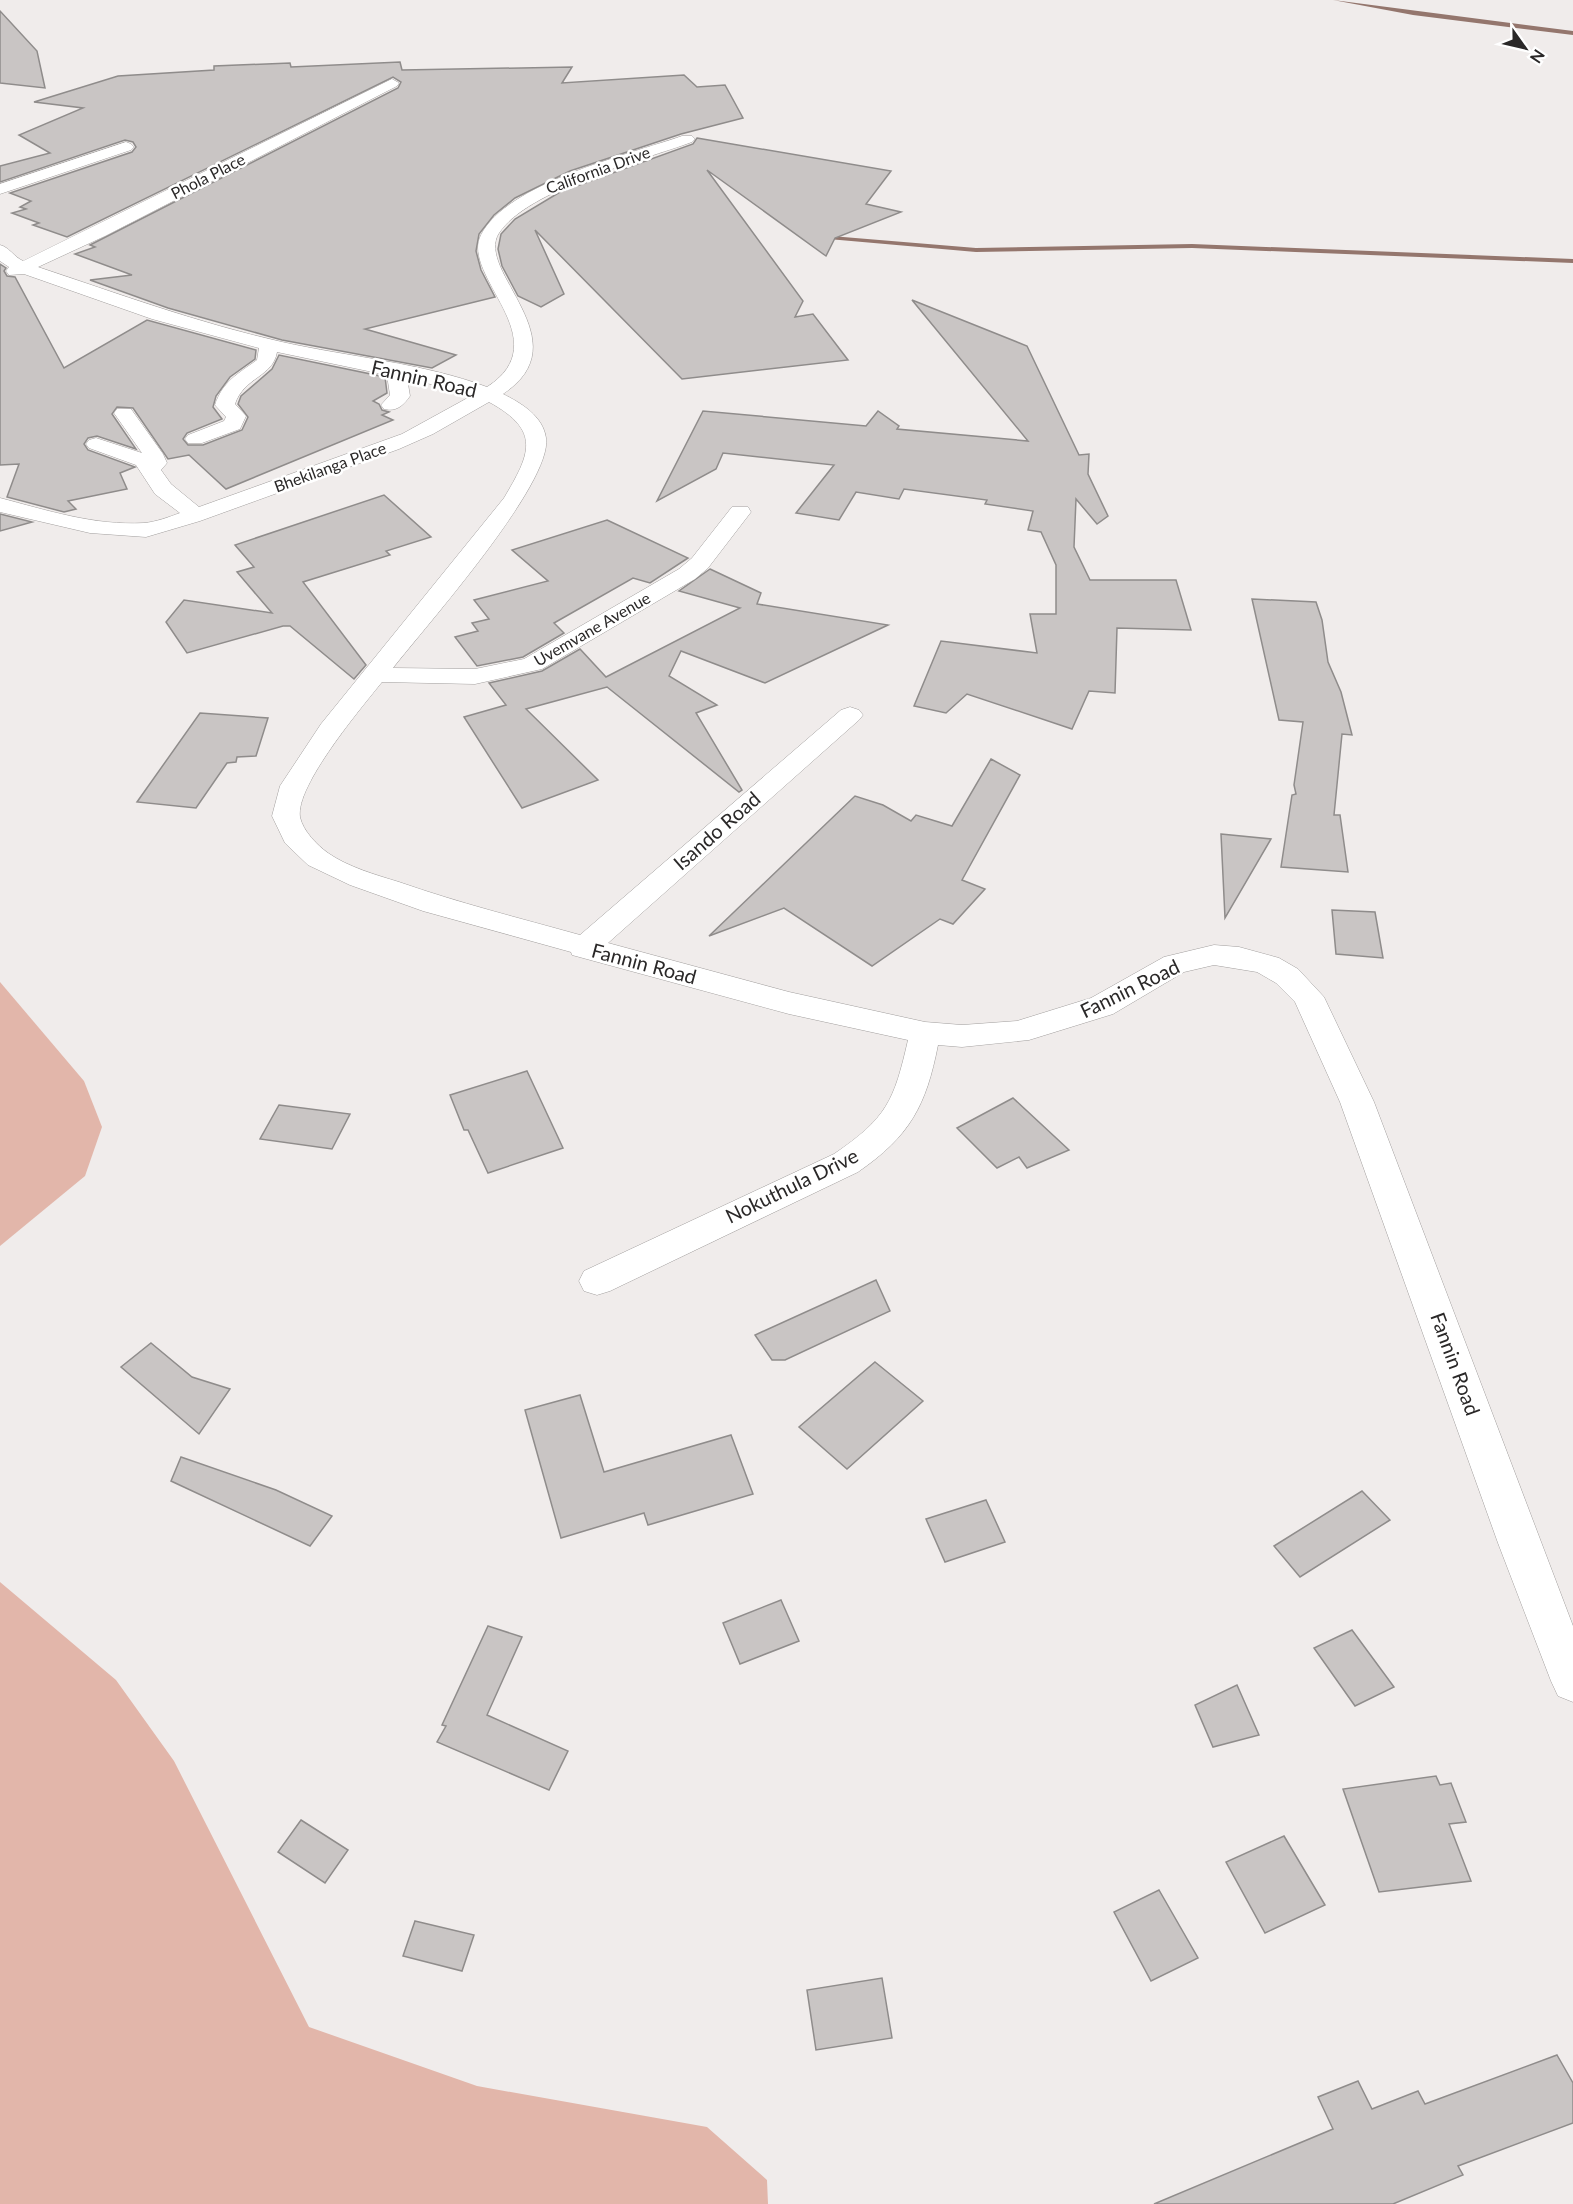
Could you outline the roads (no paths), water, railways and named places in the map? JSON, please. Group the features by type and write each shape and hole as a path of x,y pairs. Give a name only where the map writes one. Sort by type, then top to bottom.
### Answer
{"street":[{"name":"Phola Place","path":"12,271 392,83"},
{"name":"California Drive","path":"488,394 514,374 522,348 517,314 491,262 487,241 492,231 526,199 543,189 687,139"},
{"path":"0,189 126,147"},
{"name":"Fannin Road","path":"0,250 9,261 12,271 177,321 269,345 341,370 396,372 458,384 488,394 509,405 530,422 536,441 534,461 513,501 330,730 294,786 286,816 295,837 318,859 360,879 433,904 583,948 789,1003 925,1033 962,1036 1018,1032 1102,1006 1175,964 1214,955 1239,957 1268,965 1287,976 1308,997 1357,1102 1519,1543 1573,1680"},
{"path":"195,439 232,425 236,416 225,405 229,390 236,381 266,362 269,345"},
{"path":"391,405 400,396 396,372"},
{"name":"Bhekilanga Place","path":"0,505 65,522 126,531 146,530 166,525 409,437 488,394"},
{"path":"124,413 153,454 156,463 150,470"},
{"path":"96,444 144,461 163,489 195,514"},
{"name":"Uvemvane Avenue","path":"376,674 464,679 510,673 533,664 687,574 705,558 740,512"},
{"name":"Isando Road","path":"583,948 850,715"},
{"name":"Nokuthula Drive","path":"597,1281 846,1163 879,1141 897,1122 909,1097 925,1033"}],"waterway":[{"path":"1336,0 1413,13 1573,33"},
{"path":"819,237 976,250 1192,246 1573,261"}]}
